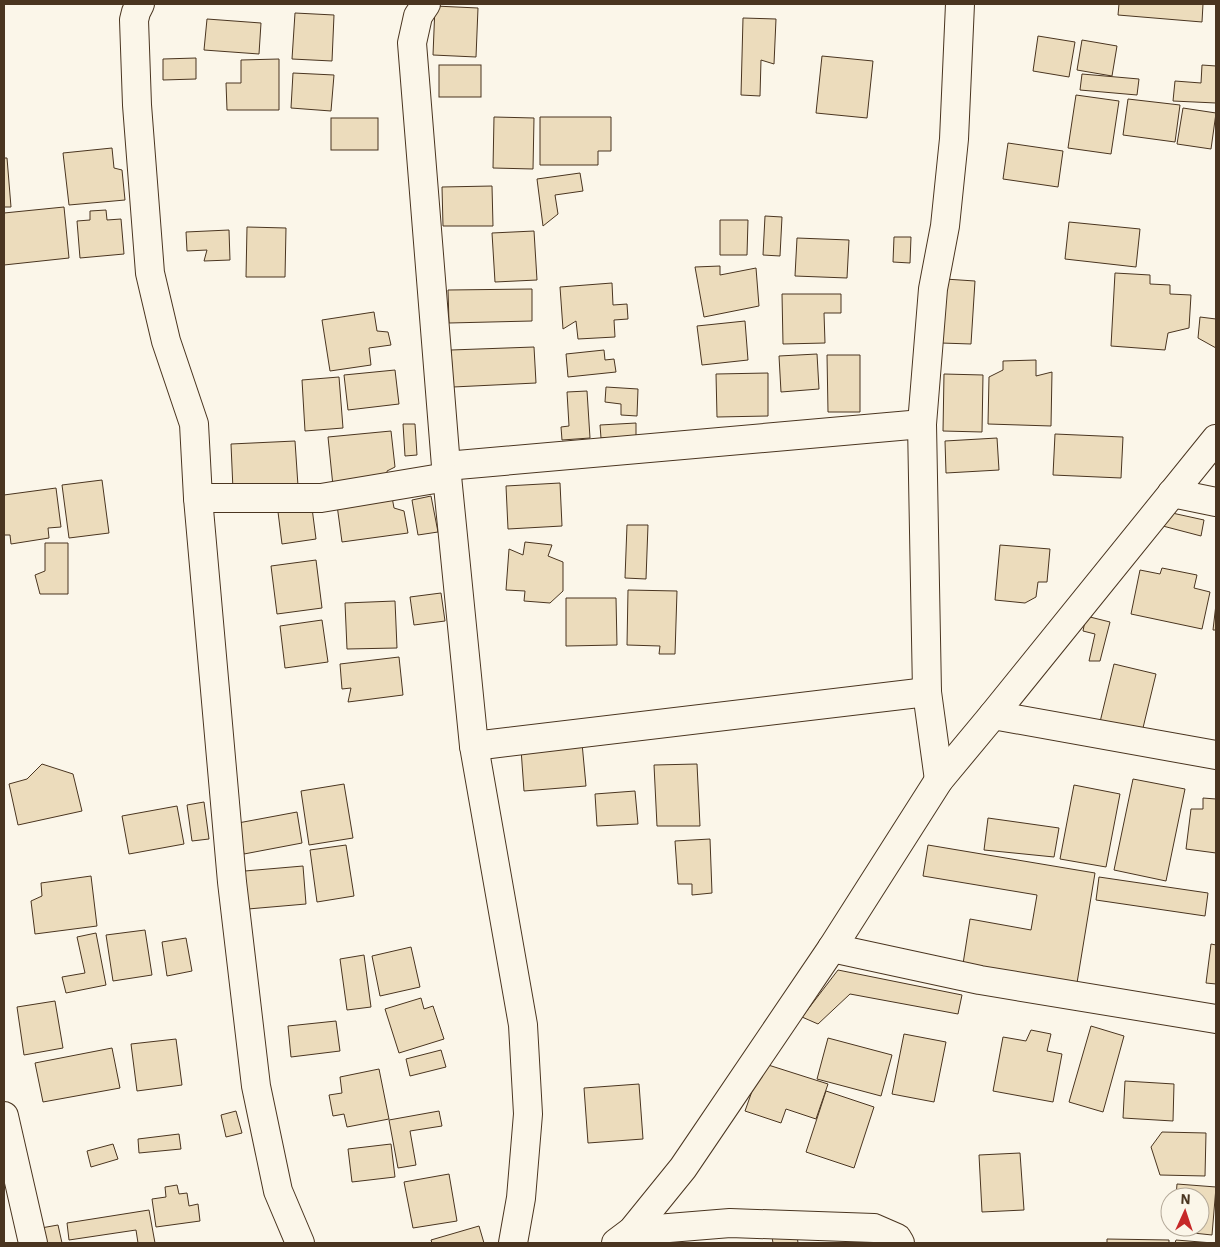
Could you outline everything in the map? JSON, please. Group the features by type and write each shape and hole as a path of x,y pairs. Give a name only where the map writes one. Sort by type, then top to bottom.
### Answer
{"street":[{"path":"140,4 134,20 137,105 150,273 166,341 194,424 198,498 232,882 256,1086 278,1192 300,1243"},
{"path":"426,4 418,16 412,43 447,472 474,746 523,1024 528,1114 521,1198 513,1243"},
{"path":"938,780 927,692 922,424 933,289 945,226 954,139 960,4"},
{"path":"198,498 321,498 447,472 922,424"},
{"path":"639,1236 832,948 938,780 993,715 1216,439"},
{"path":"1172,493 1216,502"},
{"path":"474,746 927,692"},
{"path":"993,715 1216,755"},
{"path":"832,948 980,980 1216,1019"},
{"path":"4,1116 33,1243"},
{"path":"639,1236 730,1222 874,1228 897,1238 900,1243"}],"building":[{"path":"1119,4 1203,4 1202,22 1118,15"},
{"path":"435,6 478,8 476,57 433,55"},
{"path":"295,13 334,15 332,61 292,59"},
{"path":"743,18 776,19 774,64 761,60 760,96 741,95"},
{"path":"207,19 261,23 259,54 204,50"},
{"path":"1038,36 1075,42 1069,77 1033,71"},
{"path":"1082,40 1117,46 1112,76 1077,70"},
{"path":"822,56 873,61 867,118 816,113"},
{"path":"196,58 196,79 163,80 163,59"},
{"path":"279,59 279,110 227,110 226,83 241,83 241,60"},
{"path":"439,65 481,65 481,97 439,97"},
{"path":"1202,65 1216,66 1216,103 1173,101 1175,81 1201,83"},
{"path":"293,73 334,75 331,111 291,108"},
{"path":"1082,74 1139,79 1137,95 1080,90"},
{"path":"1076,95 1119,101 1111,154 1068,148"},
{"path":"1128,99 1180,105 1175,142 1123,135"},
{"path":"1183,108 1216,113 1211,149 1177,144"},
{"path":"494,117 534,118 533,169 493,168"},
{"path":"540,117 611,117 611,151 598,151 598,165 540,165"},
{"path":"331,118 378,118 378,150 331,150"},
{"path":"1008,143 1063,151 1058,187 1003,179"},
{"path":"112,148 114,168 122,170 125,200 69,205 63,153"},
{"path":"4,158 7,158 11,207 4,207"},
{"path":"580,173 583,191 555,195 558,214 543,226 537,179"},
{"path":"492,186 493,226 443,226 442,187"},
{"path":"64,207 69,258 4,265 4,213"},
{"path":"106,210 107,220 121,219 124,254 80,258 77,221 90,220 90,211"},
{"path":"765,216 782,217 780,256 763,255"},
{"path":"720,220 748,220 747,255 720,255"},
{"path":"1069,222 1140,229 1136,267 1065,259"},
{"path":"247,227 286,228 285,277 246,277"},
{"path":"229,230 230,260 204,261 207,250 187,251 186,232"},
{"path":"534,231 537,280 495,282 492,233"},
{"path":"894,237 911,237 910,263 893,262"},
{"path":"797,238 849,240 847,278 795,276"},
{"path":"720,266 720,275 756,268 759,306 704,317 695,267"},
{"path":"1115,273 1150,275 1150,284 1170,285 1170,294 1191,295 1189,328 1168,333 1165,350 1111,346"},
{"path":"945,279 975,281 971,344 941,343"},
{"path":"612,283 613,305 627,304 628,319 614,320 615,337 578,339 576,321 563,329 560,287"},
{"path":"532,289 532,321 449,323 448,290"},
{"path":"782,294 841,294 841,313 824,313 825,343 783,344"},
{"path":"374,312 377,331 388,332 391,345 369,348 371,365 330,371 322,320"},
{"path":"1200,317 1216,319 1216,348 1198,338"},
{"path":"745,321 748,360 702,365 697,326"},
{"path":"534,347 536,383 453,387 451,350"},
{"path":"604,350 605,360 614,359 616,372 568,377 566,354"},
{"path":"817,354 819,389 781,392 779,356"},
{"path":"827,355 860,355 860,412 828,412"},
{"path":"1036,360 1036,376 1052,372 1051,426 988,424 989,377 1003,370 1003,361"},
{"path":"395,370 399,404 348,410 344,375"},
{"path":"768,373 768,416 717,417 716,374"},
{"path":"944,374 983,375 982,432 943,431"},
{"path":"339,377 343,428 305,431 302,380"},
{"path":"606,387 638,389 637,416 621,415 621,404 605,402"},
{"path":"587,391 590,438 562,440 561,427 569,426 567,392"},
{"path":"636,423 636,436 601,438 600,425"},
{"path":"403,424 415,424 417,455 405,456"},
{"path":"391,431 395,467 387,471 388,481 333,486 328,437"},
{"path":"1055,434 1123,437 1121,478 1053,475"},
{"path":"997,438 999,470 946,473 945,441"},
{"path":"295,441 298,486 233,490 231,444"},
{"path":"102,480 109,533 69,538 62,485"},
{"path":"560,483 562,526 508,529 506,486"},
{"path":"56,488 61,527 48,528 49,538 11,544 10,535 4,535 4,495"},
{"path":"431,496 438,532 418,535 412,500"},
{"path":"392,497 394,508 404,511 408,533 342,542 337,505"},
{"path":"312,508 316,539 282,544 278,512"},
{"path":"1163,511 1204,520 1201,536 1159,525"},
{"path":"627,525 648,525 646,579 625,578"},
{"path":"525,542 552,545 548,556 563,562 563,591 550,603 524,601 525,591 506,590 509,549 523,555"},
{"path":"45,543 68,543 68,594 40,594 35,575 45,571"},
{"path":"1000,545 1050,549 1047,582 1038,582 1036,597 1025,603 995,600"},
{"path":"316,560 322,608 277,614 271,566"},
{"path":"1162,568 1197,575 1194,588 1210,592 1202,629 1131,614 1140,570 1160,574"},
{"path":"628,590 677,591 675,654 659,654 660,646 627,645"},
{"path":"441,593 445,621 414,625 410,597"},
{"path":"566,598 616,598 617,645 566,646"},
{"path":"395,601 397,648 347,649 345,603"},
{"path":"1216,604 1216,630 1213,630"},
{"path":"1086,616 1110,622 1100,661 1089,661 1095,634 1083,631"},
{"path":"322,620 328,662 285,668 280,626"},
{"path":"399,657 403,695 348,702 351,688 342,689 340,664"},
{"path":"1114,664 1156,674 1142,732 1100,722"},
{"path":"582,743 586,786 524,791 521,749"},
{"path":"42,764 73,774 82,811 18,825 9,784 27,779"},
{"path":"697,764 700,826 657,826 654,765"},
{"path":"1133,779 1185,789 1166,881 1114,870"},
{"path":"344,784 353,838 309,845 301,791"},
{"path":"1074,785 1120,794 1106,867 1060,859"},
{"path":"635,791 638,824 597,826 595,794"},
{"path":"1203,798 1216,799 1216,853 1186,849 1191,809 1203,809"},
{"path":"204,802 209,839 192,841 187,805"},
{"path":"177,806 184,844 129,854 122,816"},
{"path":"297,812 302,843 244,854 238,823"},
{"path":"988,818 1059,828 1054,857 984,850"},
{"path":"710,839 712,893 692,895 692,884 678,884 675,841"},
{"path":"346,845 354,896 317,902 310,850"},
{"path":"928,845 1095,873 1077,983 963,964 970,919 1031,930 1037,895 923,876"},
{"path":"303,866 306,904 248,909 245,871"},
{"path":"91,876 97,926 35,934 31,901 42,896 41,883"},
{"path":"1099,877 1208,893 1205,916 1096,900"},
{"path":"145,930 152,975 113,981 106,935"},
{"path":"96,933 106,985 66,993 62,977 85,973 77,937"},
{"path":"186,938 192,971 167,976 162,942"},
{"path":"1211,944 1216,945 1216,984 1206,983"},
{"path":"411,947 420,987 380,996 372,956"},
{"path":"364,955 371,1007 347,1010 340,959"},
{"path":"838,970 962,995 958,1014 850,994 818,1024 802,1017"},
{"path":"421,998 424,1009 433,1006 444,1039 399,1053 385,1009"},
{"path":"55,1001 63,1048 24,1055 17,1007"},
{"path":"336,1021 340,1051 291,1057 288,1026"},
{"path":"1091,1026 1124,1036 1103,1112 1069,1102"},
{"path":"1031,1030 1051,1034 1047,1051 1062,1054 1053,1102 993,1091 1003,1037 1026,1041"},
{"path":"904,1034 946,1042 934,1102 892,1094"},
{"path":"828,1038 892,1055 881,1096 817,1079"},
{"path":"176,1039 182,1085 137,1091 131,1044"},
{"path":"112,1048 120,1088 43,1102 35,1063"},
{"path":"441,1050 446,1067 410,1076 406,1059"},
{"path":"762,1063 828,1084 816,1119 786,1109 781,1123 745,1111"},
{"path":"379,1069 389,1119 347,1127 344,1114 333,1116 329,1095 342,1093 340,1077"},
{"path":"1125,1081 1174,1084 1173,1121 1123,1118"},
{"path":"639,1084 643,1139 588,1143 584,1088"},
{"path":"826,1091 874,1107 854,1168 806,1152"},
{"path":"236,1111 242,1133 226,1137 221,1115"},
{"path":"439,1111 442,1126 410,1131 416,1165 398,1168 389,1120"},
{"path":"1162,1132 1206,1133 1205,1176 1160,1175 1151,1147"},
{"path":"179,1134 181,1149 139,1153 138,1139"},
{"path":"113,1144 118,1159 91,1167 87,1151"},
{"path":"391,1144 395,1177 352,1182 348,1149"},
{"path":"1020,1153 1024,1210 982,1212 979,1155"},
{"path":"449,1174 457,1221 413,1228 404,1182"},
{"path":"1177,1184 1216,1187 1212,1235 1210,1235 1210,1187 1177,1187"},
{"path":"177,1185 179,1194 187,1193 189,1206 198,1204 200,1221 156,1227 152,1199 166,1197 165,1187"},
{"path":"149,1210 155,1243 138,1243 136,1230 69,1240 67,1223"},
{"path":"58,1225 62,1243 44,1243 41,1228"},
{"path":"479,1226 484,1243 432,1243 431,1240"},
{"path":"797,1235 798,1243 773,1243 772,1237"},
{"path":"1107,1239 1169,1240 1169,1243 1107,1243"},
{"path":"1176,1240 1213,1243 1175,1243"}]}
